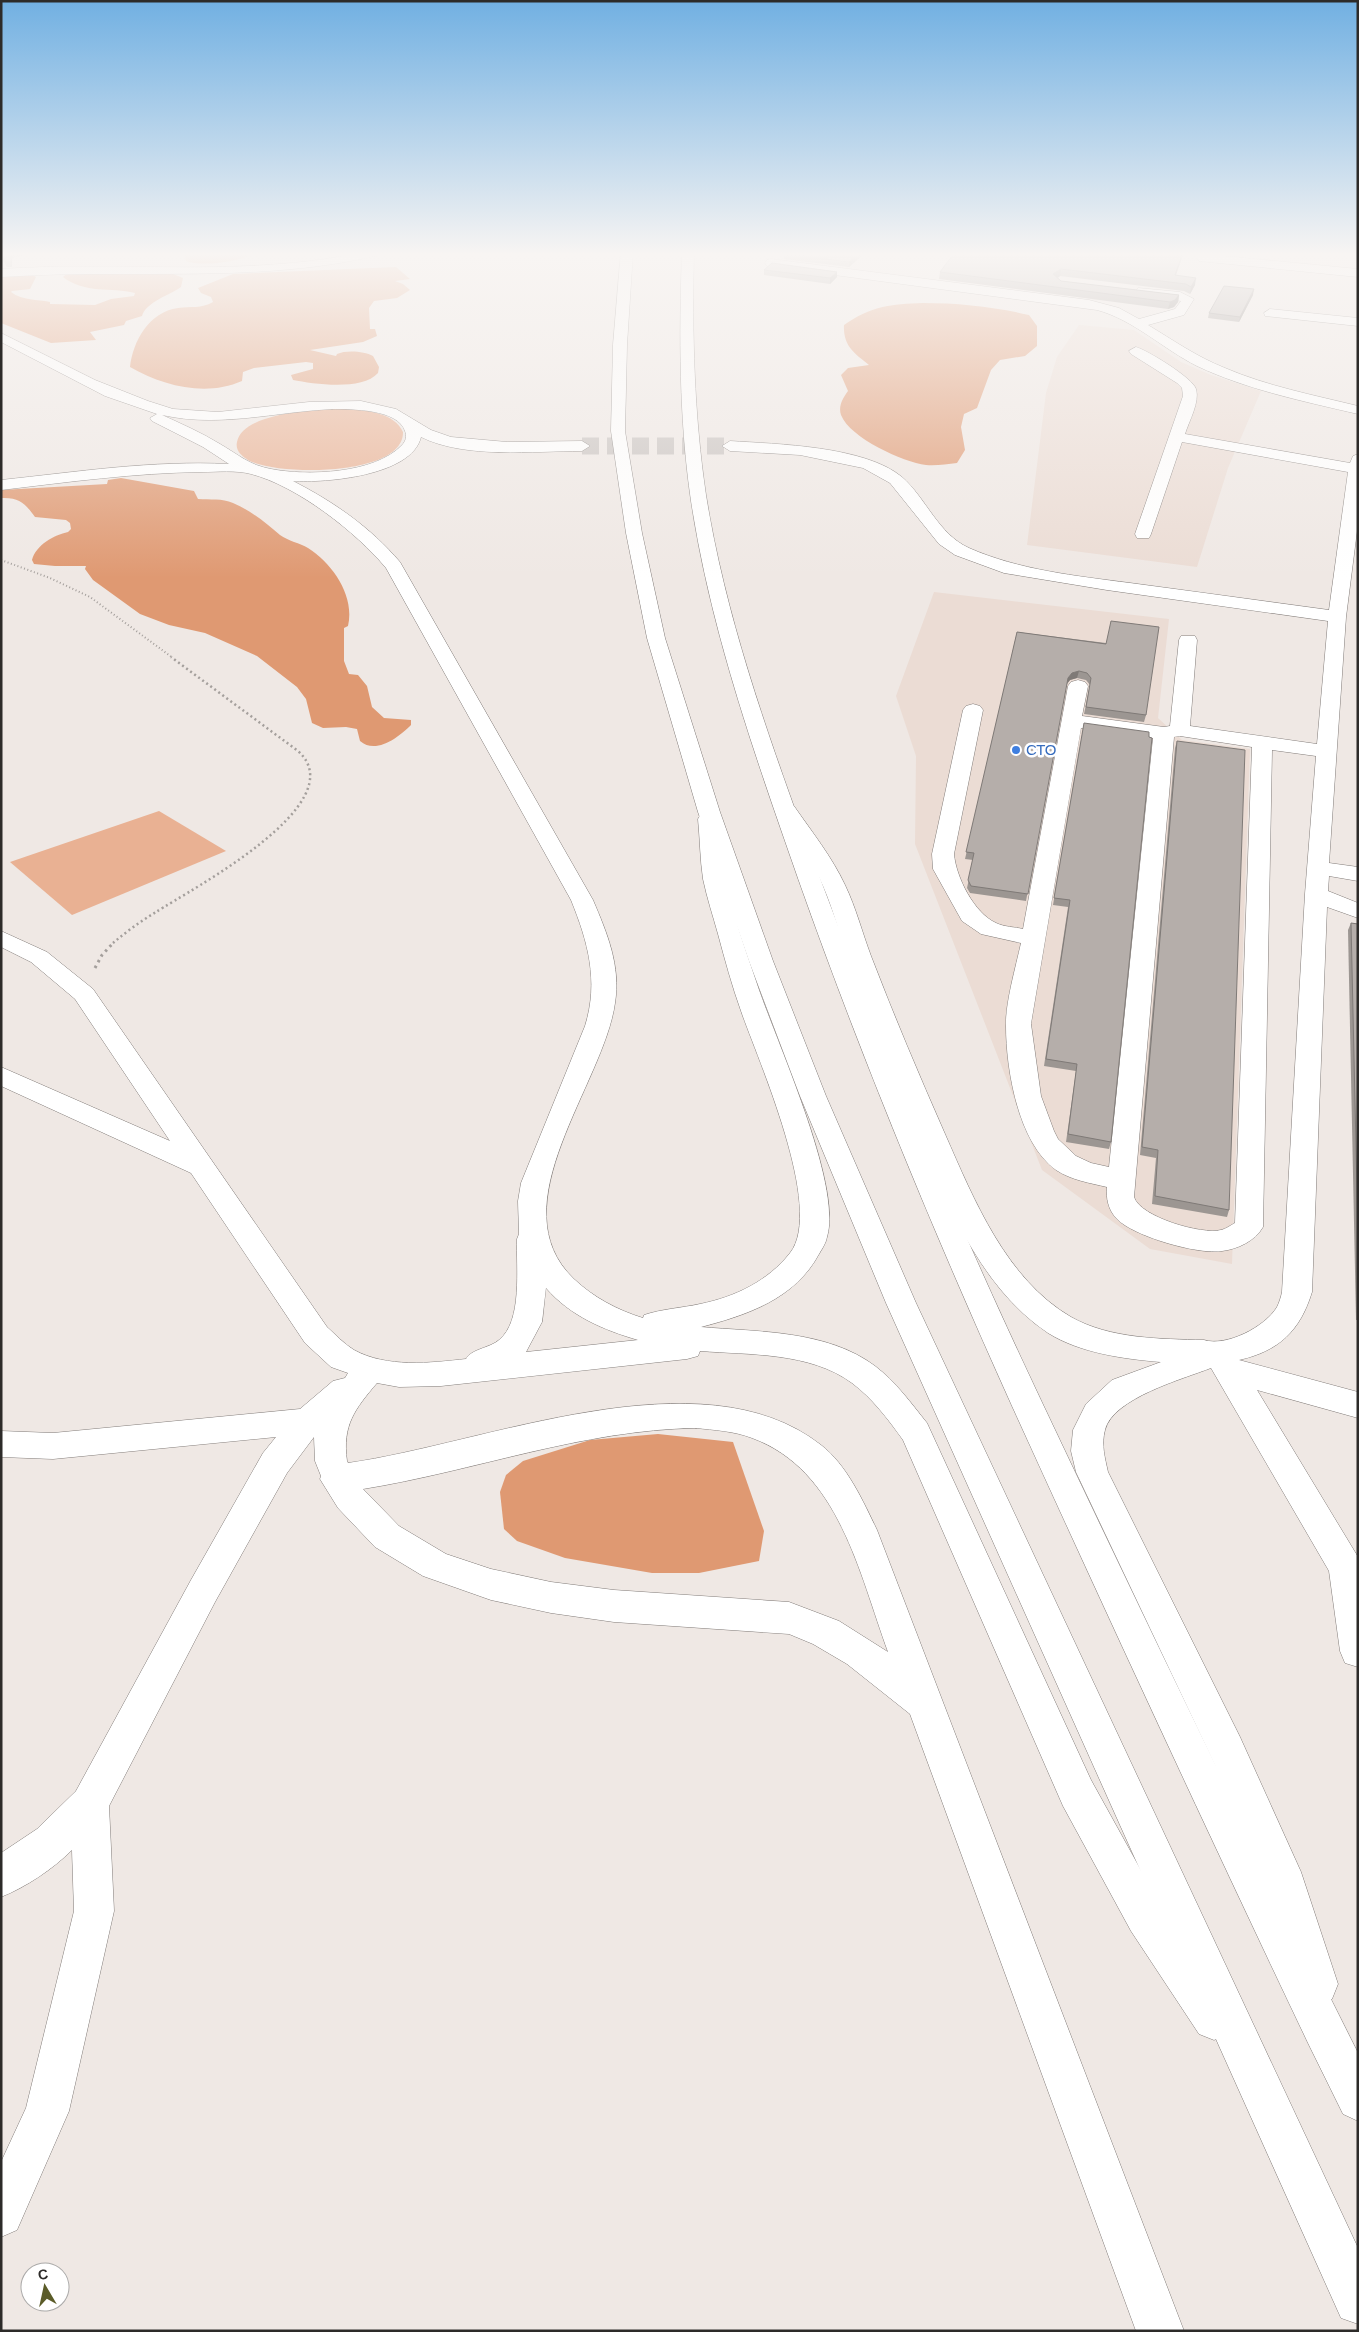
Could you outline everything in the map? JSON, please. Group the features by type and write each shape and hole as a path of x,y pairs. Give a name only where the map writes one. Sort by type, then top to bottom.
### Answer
{"main road":[{"path":"48,361 94,384 226,443 237,463 318,501 339,514 371,540 394,566 414,600 582,900 601,949 605,970 604,996 599,1022 536,1182 532,1199 530,1296 524,1330 513,1347 490,1359 442,1374"},
{"path":"620,361 618,431 622,465 656,638 709,812 761,961 813,1096 901,1303 1358,2301"},
{"path":"688,361 690,428 704,533 727,631 784,807 835,953 893,1102 943,1220 1019,1388 1358,2099"},
{"path":"1143,534 1190,396 1189,387 1182,380 1153,361"},
{"path":"1199,361 1242,380 1358,410"},
{"path":"94,384 156,409 186,415 240,414 333,404 368,407 392,412 424,433 464,443 582,446"},
{"path":"166,467 189,462 226,443 261,416 297,407"},
{"path":"371,540 346,494 360,476 399,455 412,444 415,434 407,421"},
{"path":"1177,436 1357,464 1337,617 1316,894 1297,1292 1291,1311 1280,1325 1266,1337 1244,1347 1223,1361 1123,1389 1098,1413 1089,1430 1087,1451 1092,1472 1227,1750 1287,1886 1341,2066"},
{"path":"438,452 530,446"},
{"path":"730,446 800,450 849,459 868,465 896,480 945,540 968,554 1010,569 1107,586 1337,617"},
{"path":"1,485 166,467 212,466 287,476 325,476 419,455"},
{"path":"1188,640 1172,731 1120,1197 1126,1211 1145,1222 1189,1238 1219,1241 1236,1237 1249,1227 1262,742"},
{"path":"1078,686 1018,1024 1023,1070 1040,1131 1060,1159 1084,1172 1122,1180"},
{"path":"973,710 943,854 944,869 970,916 988,929 1033,938"},
{"path":"1072,721 1172,731 1327,752"},
{"path":"784,807 830,878 890,1037 954,1188 983,1240 1013,1284 1035,1307 1061,1326 1091,1337 1143,1348 1223,1361 1358,1405"},
{"path":"606,1317 652,1324 692,1319 740,1305 774,1287 801,1260 814,1237 816,1215 805,1156 752,1007 716,888 709,812"},
{"path":"1318,868 1358,874"},
{"path":"1316,894 1358,911"},
{"path":"1,938 39,957 84,994 316,1335 342,1358 370,1369 399,1375 442,1374 735,1342"},
{"path":"1,1076 201,1166"},
{"path":"531,1220 536,1243 544,1262 561,1287 581,1304 606,1317 638,1329 680,1337 785,1346 821,1354 852,1366 871,1380 888,1397 916,1432 1078,1793 1145,1917 1259,2084"},
{"path":"1223,1361 1352,1572 1358,1651"},
{"path":"1,1876 51,1843 90,1804 203,1591 276,1463 308,1422 370,1369"},
{"path":"370,1369 343,1401 335,1416 330,1434 328,1456 336,1479 362,1516 400,1545 443,1569 512,1591 598,1603 748,1614 797,1620 813,1625 840,1638 923,1702"},
{"path":"336,1479 388,1471 504,1443 645,1417 693,1415 720,1418 764,1428 781,1435 810,1456 828,1477 854,1518 1160,2331"},
{"path":"1,1444 53,1446 308,1422"},
{"path":"1,2214 47,2111 94,1911 90,1804"}],"path":[{"path":"1,560 50,578 90,597 288,742 306,757 310,768 310,780 304,798 291,816 265,840 218,873 152,913 116,940 97,962 84,994"}],"shaded area":[{"path":"131,361 376,361 379,367 378,373 371,379 337,385 293,380 291,375 313,369 313,363 306,362 254,368 243,372 242,381 228,386 199,389 170,384 130,367"},
{"path":"864,361 999,361 991,370 977,408 964,414 961,427 965,450 957,463 926,465 904,459 878,448 846,424 841,415 840,408 841,402 848,391 841,375 848,368 869,365"},
{"path":"1056,361 1179,361 1211,375 1261,391 1228,468 1197,567 1027,545 1046,393"},
{"path":"349,408 380,414 394,421 403,432 398,447 383,458 362,465 310,470 284,469 263,465 248,460 238,451 237,442 243,432 254,424 268,418 304,411"},
{"path":"121,478 194,491 198,499 229,501 252,513 283,537 305,546 317,555 326,563 340,582 348,603 348,626 344,628 344,661 349,674 358,675 367,686 372,707 384,718 411,720 411,725 387,743 373,746 366,745 360,741 357,729 346,727 323,728 312,723 306,699 297,687 257,656 205,633 169,625 140,614 93,580 85,569 86,566 34,564 32,560 41,545 52,538 68,532 71,529 70,523 66,520 35,517 21,502 1,498 1,490 107,484 108,480"},
{"path":"934,592 1169,619 1158,718 1182,740 1250,749 1232,1264 1150,1249 1042,1170 915,844 916,756 896,696"},
{"path":"159,811 226,851 72,915 10,862"},
{"path":"658,1434 733,1442 764,1531 759,1561 699,1573 652,1573 565,1558 517,1541 504,1529 500,1492 506,1475 523,1461 590,1440"}],"building":[{"path":"1111,621 1159,627 1146,715 1086,707 1091,678 1087,673 1079,671 1072,673 1068,678 1028,894 971,886 968,880 974,853 966,852 1017,632 1106,644"},
{"path":"1084,723 1149,732 1149,737 1152,738 1111,1142 1068,1134 1077,1064 1046,1059 1070,900 1054,898"},
{"path":"1177,741 1245,750 1229,1210 1155,1196 1158,1150 1142,1147"},
{"path":"1351,923 1358,924 1358,1236"}],"tunnel":[{"path":"582,446 730,446"}],"place":[{"name":"СТО","path":"1016,750"}]}
